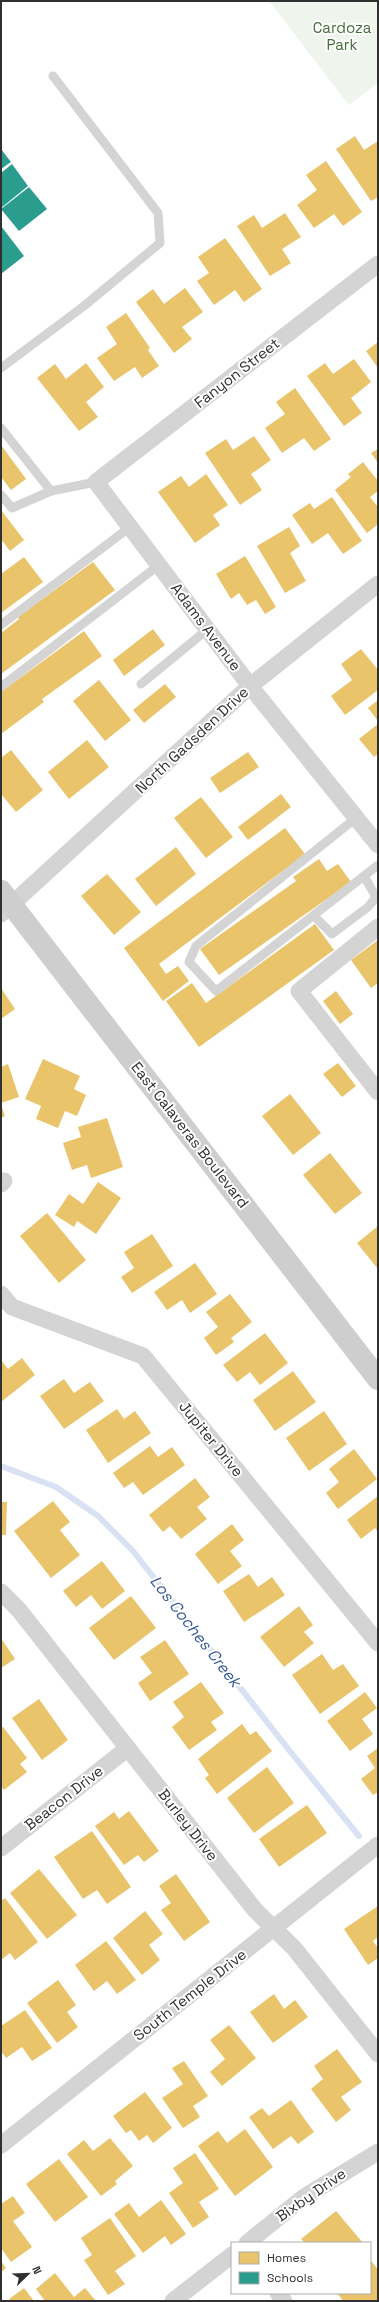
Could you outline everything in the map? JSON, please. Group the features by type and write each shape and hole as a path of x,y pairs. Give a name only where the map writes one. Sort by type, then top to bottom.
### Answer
{"main road":[{"name":"East Calaveras Boulevard","path":"5,903 378,1379"}],"street":[{"name":"Fanyon Street","path":"96,482 378,264"},
{"name":"Adams Avenue","path":"96,482 250,686 378,845"},
{"name":"North Gadsden Drive","path":"5,903 250,686 378,584"},
{"path":"378,928 299,991 378,1092"},
{"name":"Jupiter Drive","path":"1,1294 12,1307 143,1356 378,1643"},
{"name":"Burley Drive","path":"1,1592 19,1610 255,1910 294,1948 378,2054"},
{"name":"Beacon Drive","path":"1,1848 128,1748"},
{"name":"South Temple Drive","path":"1,2145 378,1845"},
{"name":"Bixby Drive","path":"248,2242 309,2193 378,2152"},
{"path":"173,2301 231,2256"}],"lane":[{"path":"1,368 84,306 160,243 158,213 53,76"},
{"path":"1,428 51,491"},
{"path":"1,495 12,508 51,491 96,482"},
{"path":"1,625 130,527"},
{"path":"1,687 159,565"},
{"path":"141,684 208,629"},
{"path":"356,818 196,946 189,962 216,991 378,866"},
{"path":"314,916 332,934 368,907 376,897 364,876"}],"green space":[{"name":"Cardoza Park","path":"269,1 378,1 378,83 349,105"}],"building: Homes":[{"path":"355,136 364,150 378,141 378,197 371,201 336,149"},
{"path":"326,161 362,212 343,226 334,214 314,228 297,205 317,190 306,175"},
{"path":"285,213 301,237 282,249 291,263 270,276 237,226 254,215 262,228"},
{"path":"225,238 262,289 244,302 235,290 214,305 197,281 209,273 198,257"},
{"path":"185,288 203,312 182,327 192,339 174,353 136,302 153,289 164,304"},
{"path":"126,313 150,348 148,350 159,366 142,378 135,367 114,381 97,358 117,344 106,327"},
{"path":"378,342 378,368 366,351"},
{"path":"354,359 371,382 351,398 362,413 344,426 307,376 325,363 333,374"},
{"path":"86,363 104,387 86,402 98,417 79,431 37,378 55,364 66,379"},
{"path":"295,388 331,439 314,451 304,438 282,453 265,428 285,414 276,402"},
{"path":"254,436 271,460 251,474 262,490 240,505 205,453 226,439 233,450"},
{"path":"1,445 26,479 11,490 1,477"},
{"path":"378,449 378,463 371,453"},
{"path":"363,462 378,481 378,491 370,497 378,507 378,524 367,533 335,490 351,477 348,474"},
{"path":"206,474 228,505 213,515 220,525 195,543 158,492 181,476 189,487"},
{"path":"332,497 362,541 343,554 328,533 312,544 292,515 310,503 314,509"},
{"path":"1,510 24,540 10,551 1,539"},
{"path":"289,527 300,546 290,553 306,581 285,593 257,546"},
{"path":"245,556 276,607 265,614 256,600 247,605 239,593 231,599 216,574"},
{"path":"24,557 43,582 1,613 1,574"},
{"path":"93,562 115,590 1,674 1,633 19,619 18,617"},
{"path":"153,629 165,645 124,676 113,660"},
{"path":"84,631 102,656 42,699 44,702 1,734 1,692"},
{"path":"361,649 378,670 378,690 345,715 331,696 352,680 341,664"},
{"path":"99,680 131,720 105,741 73,701"},
{"path":"165,684 176,697 144,723 133,710"},
{"path":"378,700 378,721 368,708"},
{"path":"378,724 378,754 374,757 359,739"},
{"path":"87,740 109,767 69,799 48,772"},
{"path":"11,750 43,790 16,812 1,794 1,758"},
{"path":"248,752 259,767 220,793 210,778"},
{"path":"281,794 291,807 248,840 238,827"},
{"path":"201,797 233,837 206,858 174,818"},
{"path":"285,828 305,854 159,964 166,974 178,966 189,981 163,1001 124,948"},
{"path":"176,847 196,874 156,906 135,879"},
{"path":"319,859 327,871 338,864 351,882 219,975 200,949 296,881 293,877"},
{"path":"107,874 141,912 114,935 81,896"},
{"path":"315,924 334,950 199,1047 166,1001 192,983 206,1003"},
{"path":"378,940 378,983 371,988 351,960"},
{"path":"1,988 15,1009 1,1019"},
{"path":"336,991 353,1014 340,1024 323,1001"},
{"path":"43,1059 80,1076 74,1089 86,1095 77,1116 65,1111 58,1128 36,1119 41,1106 25,1099"},
{"path":"338,1063 356,1086 342,1097 323,1074"},
{"path":"8,1064 19,1097 1,1103 1,1067"},
{"path":"290,1094 321,1133 293,1155 262,1116"},
{"path":"1,1104 5,1116 1,1118"},
{"path":"107,1118 123,1167 91,1178 87,1165 72,1170 63,1143 81,1137 78,1127"},
{"path":"330,1153 362,1193 335,1214 303,1175"},
{"path":"98,1182 121,1198 96,1234 77,1221 74,1227 55,1215 69,1194 83,1204"},
{"path":"47,1213 86,1260 59,1283 20,1236"},
{"path":"378,1226 378,1269 357,1243"},
{"path":"152,1234 173,1266 132,1293 121,1277 134,1268 124,1252"},
{"path":"195,1263 217,1294 190,1313 182,1300 167,1310 154,1292"},
{"path":"230,1294 252,1322 231,1338 234,1342 216,1355 204,1338 218,1327 206,1312"},
{"path":"265,1333 288,1363 260,1385 250,1372 237,1382 223,1365"},
{"path":"22,1358 35,1375 1,1402 1,1360 8,1369"},
{"path":"293,1371 316,1402 275,1431 253,1400"},
{"path":"64,1379 74,1393 90,1382 104,1401 64,1429 40,1396"},
{"path":"117,1409 124,1419 135,1411 151,1433 108,1463 86,1430"},
{"path":"324,1411 347,1444 309,1471 286,1438"},
{"path":"150,1446 158,1457 172,1447 185,1465 143,1495 133,1482 124,1488 113,1473"},
{"path":"354,1449 377,1479 338,1509 326,1493 339,1482 329,1469"},
{"path":"195,1478 210,1497 197,1507 207,1519 181,1539 170,1526 163,1532 149,1515"},
{"path":"378,1496 378,1532 375,1528 361,1539 347,1520"},
{"path":"53,1501 70,1522 60,1530 80,1555 51,1578 14,1531"},
{"path":"1,1502 7,1502 6,1535 1,1535"},
{"path":"232,1524 244,1540 230,1551 242,1566 218,1584 195,1554"},
{"path":"102,1561 125,1591 102,1609 91,1595 76,1607 63,1591"},
{"path":"249,1574 258,1587 272,1577 285,1595 244,1622 223,1591"},
{"path":"131,1596 156,1628 114,1660 89,1628"},
{"path":"299,1606 313,1625 304,1632 314,1643 284,1667 260,1637"},
{"path":"1,1638 15,1659 1,1668"},
{"path":"165,1640 189,1674 150,1701 138,1683 152,1673 140,1657"},
{"path":"322,1654 333,1670 343,1664 359,1686 320,1714 292,1675"},
{"path":"201,1682 224,1713 211,1722 217,1730 189,1750 172,1727 184,1717 173,1702"},
{"path":"365,1692 377,1708 362,1719 373,1734 350,1751 327,1721"},
{"path":"39,1699 68,1740 42,1760 12,1718"},
{"path":"242,1724 250,1735 256,1731 272,1751 217,1794 205,1778 209,1775 198,1759"},
{"path":"3,1727 27,1758 20,1764 27,1772 4,1790 1,1786 1,1728"},
{"path":"378,1748 378,1792 373,1795 361,1779 375,1768 367,1756"},
{"path":"267,1767 294,1803 254,1833 227,1798"},
{"path":"307,1805 327,1833 279,1867 259,1839"},
{"path":"129,1811 159,1851 144,1862 138,1855 124,1865 95,1826 114,1812 119,1819"},
{"path":"92,1831 131,1887 107,1904 97,1890 83,1899 54,1857"},
{"path":"39,1869 77,1915 47,1939 10,1893"},
{"path":"176,1874 210,1922 184,1941 161,1910 171,1903 159,1886"},
{"path":"5,1898 38,1942 15,1960 10,1953 1,1960 1,1901"},
{"path":"378,1906 378,1937 373,1941 378,1948 378,1958 368,1965 344,1929"},
{"path":"145,1911 163,1934 149,1945 160,1960 142,1975 113,1938"},
{"path":"106,1941 136,1980 117,1994 107,1981 94,1991 75,1965"},
{"path":"58,1980 76,2005 67,2012 78,2027 57,2043 27,2003"},
{"path":"274,1994 284,2009 295,2000 308,2017 273,2043 250,2012"},
{"path":"25,2010 52,2048 32,2061 22,2047 6,2058 1,2051 1,2026"},
{"path":"229,2025 256,2058 222,2086 210,2072 225,2059 210,2040"},
{"path":"337,2049 362,2082 341,2097 351,2110 336,2122 311,2089 323,2079 314,2066"},
{"path":"184,2061 208,2096 193,2106 200,2117 183,2128 162,2098 183,2084 172,2068"},
{"path":"145,2092 172,2128 153,2143 147,2135 139,2141 131,2130 126,2133 113,2116"},
{"path":"291,2100 314,2132 298,2144 291,2136 273,2149 249,2117 262,2108 269,2116"},
{"path":"245,2129 273,2167 235,2196 198,2146 218,2131 227,2143"},
{"path":"110,2138 133,2166 115,2181 117,2184 101,2196 67,2154 84,2140 93,2151"},
{"path":"195,2153 219,2189 199,2202 209,2217 193,2228 169,2193 183,2183 173,2168"},
{"path":"59,2159 88,2197 55,2222 26,2184"},
{"path":"13,2196 25,2213 13,2221 32,2247 11,2262 1,2248 1,2204"},
{"path":"161,2200 186,2234 171,2245 165,2236 143,2253 114,2214 129,2203 139,2217"},
{"path":"336,2211 362,2242 304,2242 301,2239"},
{"path":"110,2218 136,2256 115,2271 125,2284 108,2295 84,2260 92,2255 81,2238"},
{"path":"371,2260 378,2270 378,2301 343,2301 338,2294 371,2294"},
{"path":"1,2261 6,2268 1,2272"},
{"path":"55,2273 74,2297 85,2288 96,2301 45,2301 36,2289"},
{"path":"24,2288 34,2301 10,2301 9,2299"}],"building: Schools":[{"path":"1,149 11,162 1,169"},
{"path":"12,164 28,186 1,208 1,173"},
{"path":"29,187 47,209 19,231 1,209"},
{"path":"1,226 24,256 1,274"}],"waterway":[{"name":"Los Coches Creek","path":"1,1466 56,1487 98,1516 133,1551 289,1750 359,1836"}]}
